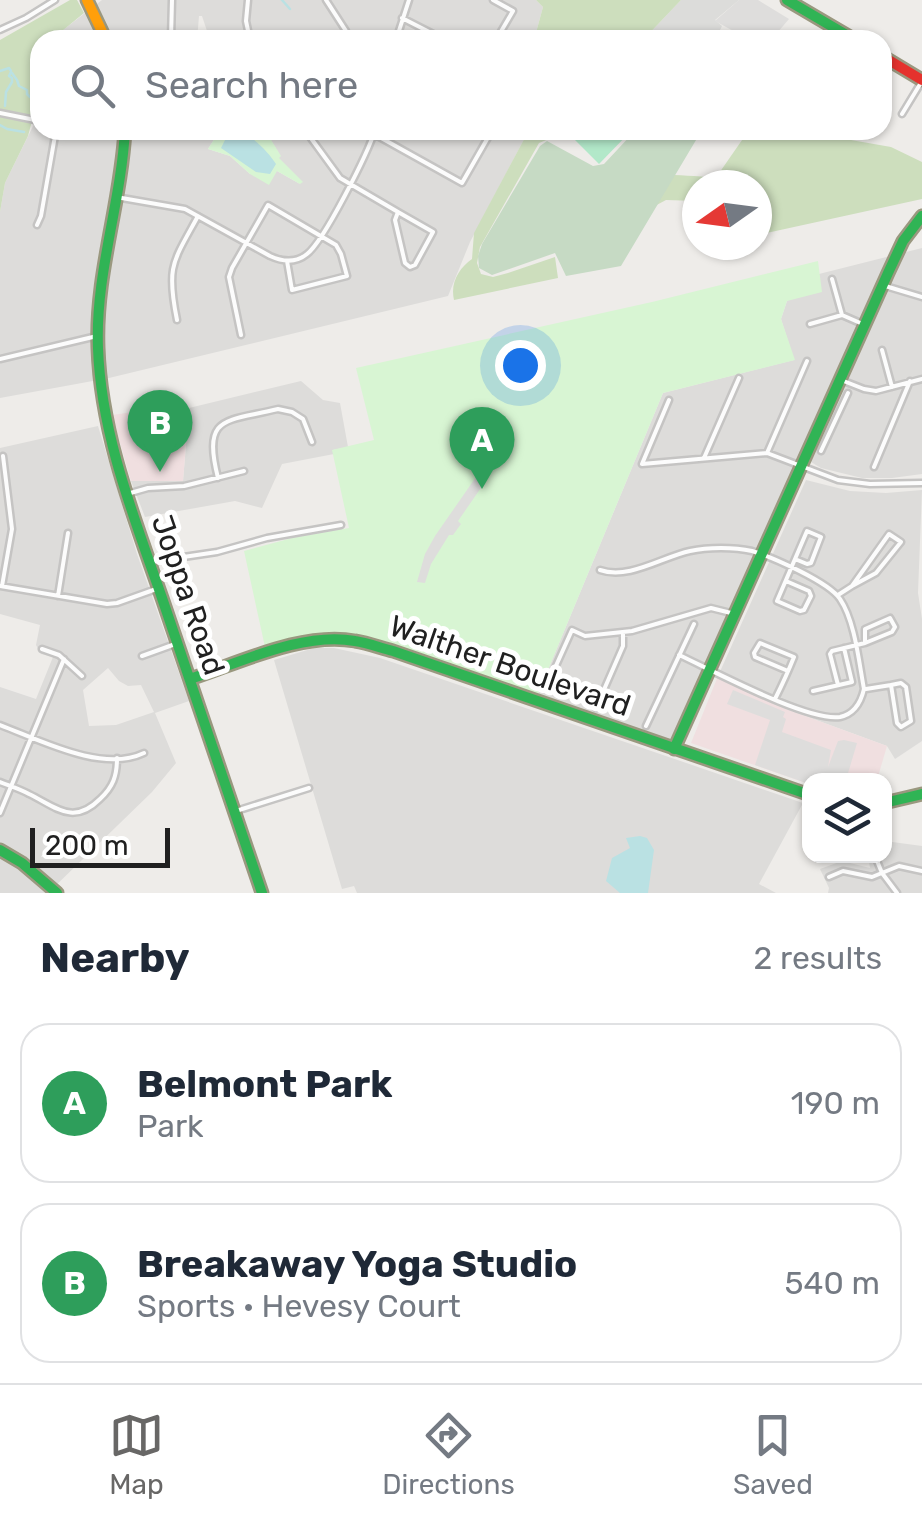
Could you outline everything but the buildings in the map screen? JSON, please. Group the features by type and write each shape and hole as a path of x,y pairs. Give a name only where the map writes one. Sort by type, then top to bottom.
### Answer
{"main road":[{"path":"87,0 101,30"},
{"path":"787,0 838,30"},
{"path":"892,62 922,81"},
{"name":"Joppa Road","path":"124,140 100,286 97,336 108,429 262,893"},
{"path":"674,749 800,468 826,426 840,380 882,285 922,216"},
{"name":"Walther Boulevard","path":"190,679 298,644 353,640 802,792"},
{"path":"892,801 922,794"},
{"path":"0,850 57,893"}],"street":[{"path":"0,30 55,0"},
{"path":"164,0 172,3 171,30"},
{"path":"248,0 248,30"},
{"path":"326,0 345,30"},
{"path":"399,30 409,0"},
{"path":"493,0 513,11 502,30"},
{"path":"402,18 425,30"},
{"path":"902,114 922,81"},
{"path":"0,113 30,119"},
{"path":"36,224 54,140"},
{"path":"311,140 332,172 433,232 414,266 405,263 395,220 398,212"},
{"path":"116,197 178,207 274,258 287,261 305,256 321,235 371,140"},
{"path":"388,140 462,183 487,140"},
{"path":"240,335 229,277 268,205 321,235 339,250 347,276 292,290 287,261"},
{"path":"177,320 172,270 198,216"},
{"path":"832,279 842,315"},
{"path":"882,285 922,297"},
{"path":"810,324 842,315 865,325"},
{"path":"0,359 97,336"},
{"path":"882,350 892,386"},
{"path":"767,453 807,361"},
{"path":"704,458 739,378"},
{"path":"840,380 873,392 922,379"},
{"path":"874,467 910,381"},
{"path":"822,450 826,426 848,393"},
{"path":"668,400 642,464 767,453 838,480 922,482"},
{"path":"218,478 212,441 217,429 226,422 285,410 302,419 312,442"},
{"path":"3,456 12,529 1,586 113,604 159,588"},
{"path":"127,494 148,488 184,486 244,471"},
{"path":"150,562 341,525"},
{"path":"786,581 809,591 811,596 804,610 778,601 791,568 807,531 821,537 811,563 795,559"},
{"path":"58,596 68,533"},
{"path":"838,596 876,574 901,542 889,534 852,586"},
{"path":"600,570 628,570 696,550 748,550 762,554 820,582 838,596 847,613 864,689 858,705 839,717 800,710 680,655"},
{"path":"546,688 572,630 584,636 623,632 711,608 735,614"},
{"path":"838,686 832,651 865,644 892,632 895,627 891,619 865,630 865,644"},
{"path":"646,726 694,624"},
{"path":"596,708 623,646 623,632"},
{"path":"142,656 178,643"},
{"path":"774,700 788,671 794,658 760,643 757,646 756,657 788,671"},
{"path":"813,691 852,682 844,648"},
{"path":"42,650 56,653 82,676"},
{"path":"0,813 64,659"},
{"path":"864,689 891,684 904,684 912,721 903,727 897,723 891,684"},
{"path":"0,724 74,754 118,758 144,753"},
{"path":"0,782 65,812 80,812 93,806 109,790 117,774 118,758"},
{"path":"236,811 310,788"},
{"path":"878,863 896,893"},
{"path":"830,877 844,871 869,877 899,866 922,872"}],"shaded area":[{"path":"102,0 536,0 543,7 537,30 207,30 199,16 198,30 63,30"},
{"path":"681,0 739,0 715,20 722,26 720,30 652,30"},
{"path":"739,0 758,0 789,19 780,30 732,30 715,21"},
{"path":"30,132 30,140 214,140 208,149 230,156 250,174 277,171 300,184 278,158 271,140 524,140 470,242 448,296 109,378 0,398 0,212 5,183"},
{"path":"922,248 922,474 862,478 811,462 860,347 846,350 713,654 670,740 538,694 663,393 794,360 781,319 787,301 819,281 819,274"},
{"path":"301,381 323,400 340,403 348,447 333,450 334,454 282,464 262,508 235,501 145,517 131,481 183,481 189,408"},
{"path":"189,408 183,481 131,481 112,415 140,411 143,418"},
{"path":"98,426 137,554 189,701 155,713 176,763 152,792 48,893 0,893 0,687 36,699 53,657 41,654 36,645 40,625 0,614 0,448","holes":["108,668 128,686 141,685 154,712 116,725 89,726 83,690"]},
{"path":"476,477 485,482 458,521 461,524 431,564 425,583 417,582 435,536"},
{"path":"806,480 850,491 922,490 918,593 922,619 922,741 895,759 887,746 778,706 718,676"},
{"path":"314,648 380,658 802,803 759,884 776,893 357,893 354,886 342,889 274,660"},
{"path":"718,676 778,706 887,746 879,773 802,773 802,782 691,743"},
{"path":"733,690 785,712 782,732 831,750 828,767 838,741 857,743 848,773 802,773 802,782 755,765 770,720 727,704"},
{"path":"892,842 922,846 922,893 828,893 820,869 836,863 870,868 869,863 892,863"}],"green space":[{"path":"70,0 77,0 84,13 63,30 30,30 30,128 5,183 0,212 0,40"},
{"path":"536,0 681,0 652,30 537,30 543,7"},
{"path":"214,140 271,140 279,158 303,182 300,184 277,171 269,185 230,156 208,149"},
{"path":"524,140 546,140 539,143 480,247 477,263 481,274 493,277 555,257 558,278 454,300 457,276 472,259 474,233"},
{"path":"575,140 622,140 599,164"},
{"path":"626,140 696,140 621,266 566,276 555,253 492,275 479,268 482,244 540,146 547,141 593,166 604,164"},
{"path":"742,140 851,140 891,147 922,162 922,199 772,232 772,170 721,170"},
{"path":"660,173 682,175 682,201 666,200 651,208"},
{"path":"818,261 822,292 787,301 781,319 795,360 663,393 538,694 367,638 324,634 265,647 244,551 349,528 332,450 374,440 356,368"}],"water":[{"path":"225,140 254,140 276,164 270,174 256,172 221,148"},
{"path":"626,838 647,838 654,850 648,893 620,893 606,881 612,858 630,848"}],"waterway":[{"path":"282,0 290,9"},
{"path":"0,71 11,71"},
{"path":"5,106 11,72"},
{"path":"12,73 30,97"},
{"path":"0,125 24,132"}],"traffic: fast":[{"path":"787,0 838,30"},
{"path":"124,140 98,320 105,412 130,506 262,893"},
{"path":"674,749 888,273 903,241 922,216"},
{"path":"190,679 293,644 335,639 360,642 802,792"},
{"path":"892,801 922,794"},
{"path":"0,850 57,893"}],"traffic: slow":[{"path":"87,0 101,30"}],"traffic: jam":[{"path":"892,62 922,80"}],"place":[{"name":"Breakaway Yoga Studio","path":"160,472"},
{"name":"Belmont Park","path":"482,489"}]}
